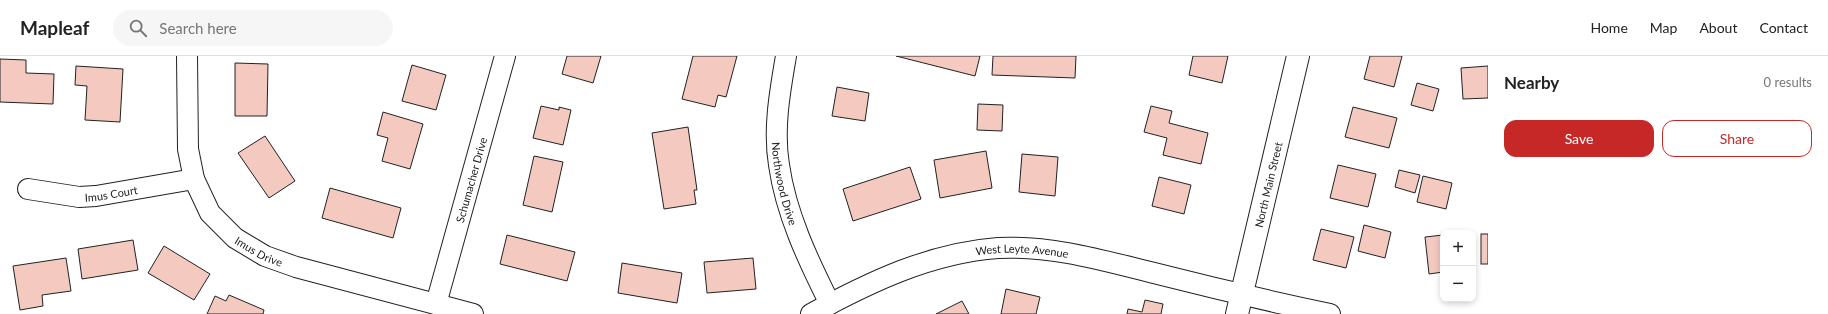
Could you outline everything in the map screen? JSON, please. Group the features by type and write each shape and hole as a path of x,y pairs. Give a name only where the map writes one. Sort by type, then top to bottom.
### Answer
{"main road":[{"name":"North Main Street","path":"1239,304 1298,56"}],"street":[{"name":"Imus Drive","path":"187,56 188,149 194,179 210,214 235,238 265,256 296,267 473,314"},
{"name":"Schumacher Drive","path":"436,304 505,56"},
{"name":"Northwood Drive","path":"786,56 780,91 777,131 778,164 786,199 797,231 830,304"},
{"name":"Imus Court","path":"28,189 79,198 194,179"},
{"name":"West Leyte Avenue","path":"811,314 856,290 919,263 952,255 998,248 1040,249 1085,256 1239,304 1330,314"}],"building":[{"path":"567,56 601,56 593,83 562,74"},
{"path":"693,56 737,56 726,97 718,95 715,107 682,99"},
{"path":"896,56 980,56 975,76"},
{"path":"993,56 1076,56 1075,78 992,75"},
{"path":"1193,56 1228,56 1222,83 1189,75"},
{"path":"1370,56 1402,56 1394,87 1364,79"},
{"path":"0,59 26,60 26,73 54,74 53,104 0,102"},
{"path":"235,63 268,64 267,116 235,116"},
{"path":"412,65 446,75 436,110 402,101"},
{"path":"76,66 123,69 120,122 85,120 87,86 75,85"},
{"path":"1488,66 1488,98 1463,99 1461,68"},
{"path":"1417,83 1439,89 1433,111 1411,105"},
{"path":"837,87 869,93 865,121 832,116"},
{"path":"978,104 1003,105 1002,131 977,130"},
{"path":"541,106 559,110 559,107 571,110 563,145 533,138"},
{"path":"1151,106 1172,111 1169,123 1208,133 1201,164 1163,155 1167,138 1144,132"},
{"path":"1353,107 1397,118 1389,148 1345,137"},
{"path":"383,112 423,124 410,169 382,161 388,138 377,135"},
{"path":"688,127 697,190 694,190 696,204 664,209 652,133"},
{"path":"265,136 295,181 269,198 238,153"},
{"path":"986,151 992,188 940,198 934,160"},
{"path":"1022,154 1058,157 1055,196 1019,192"},
{"path":"534,156 563,162 552,212 523,205"},
{"path":"1338,165 1376,174 1368,207 1330,198"},
{"path":"910,167 921,199 853,221 843,189"},
{"path":"1399,170 1420,175 1415,193 1395,187"},
{"path":"1423,176 1452,183 1446,209 1417,202"},
{"path":"1159,177 1191,185 1184,214 1152,206"},
{"path":"330,188 401,208 393,238 322,218"},
{"path":"1364,225 1391,232 1385,258 1358,251"},
{"path":"1321,229 1354,237 1346,268 1313,260"},
{"path":"1481,234 1488,234 1488,264 1481,264"},
{"path":"507,235 575,252 567,281 500,264"},
{"path":"1440,235 1440,272 1429,274 1425,237"},
{"path":"133,240 138,270 82,279 78,249"},
{"path":"164,246 210,274 194,300 148,273"},
{"path":"66,258 71,291 42,295 43,306 20,310 13,266"},
{"path":"753,258 756,289 707,293 704,262"},
{"path":"622,263 682,273 677,303 618,293"},
{"path":"1006,289 1040,297 1036,314 1001,314"},
{"path":"229,295 264,310 263,314 207,314 215,296 226,301"},
{"path":"1145,300 1163,304 1161,314 1127,314 1128,309 1142,312"},
{"path":"962,301 969,314 936,314"}]}
